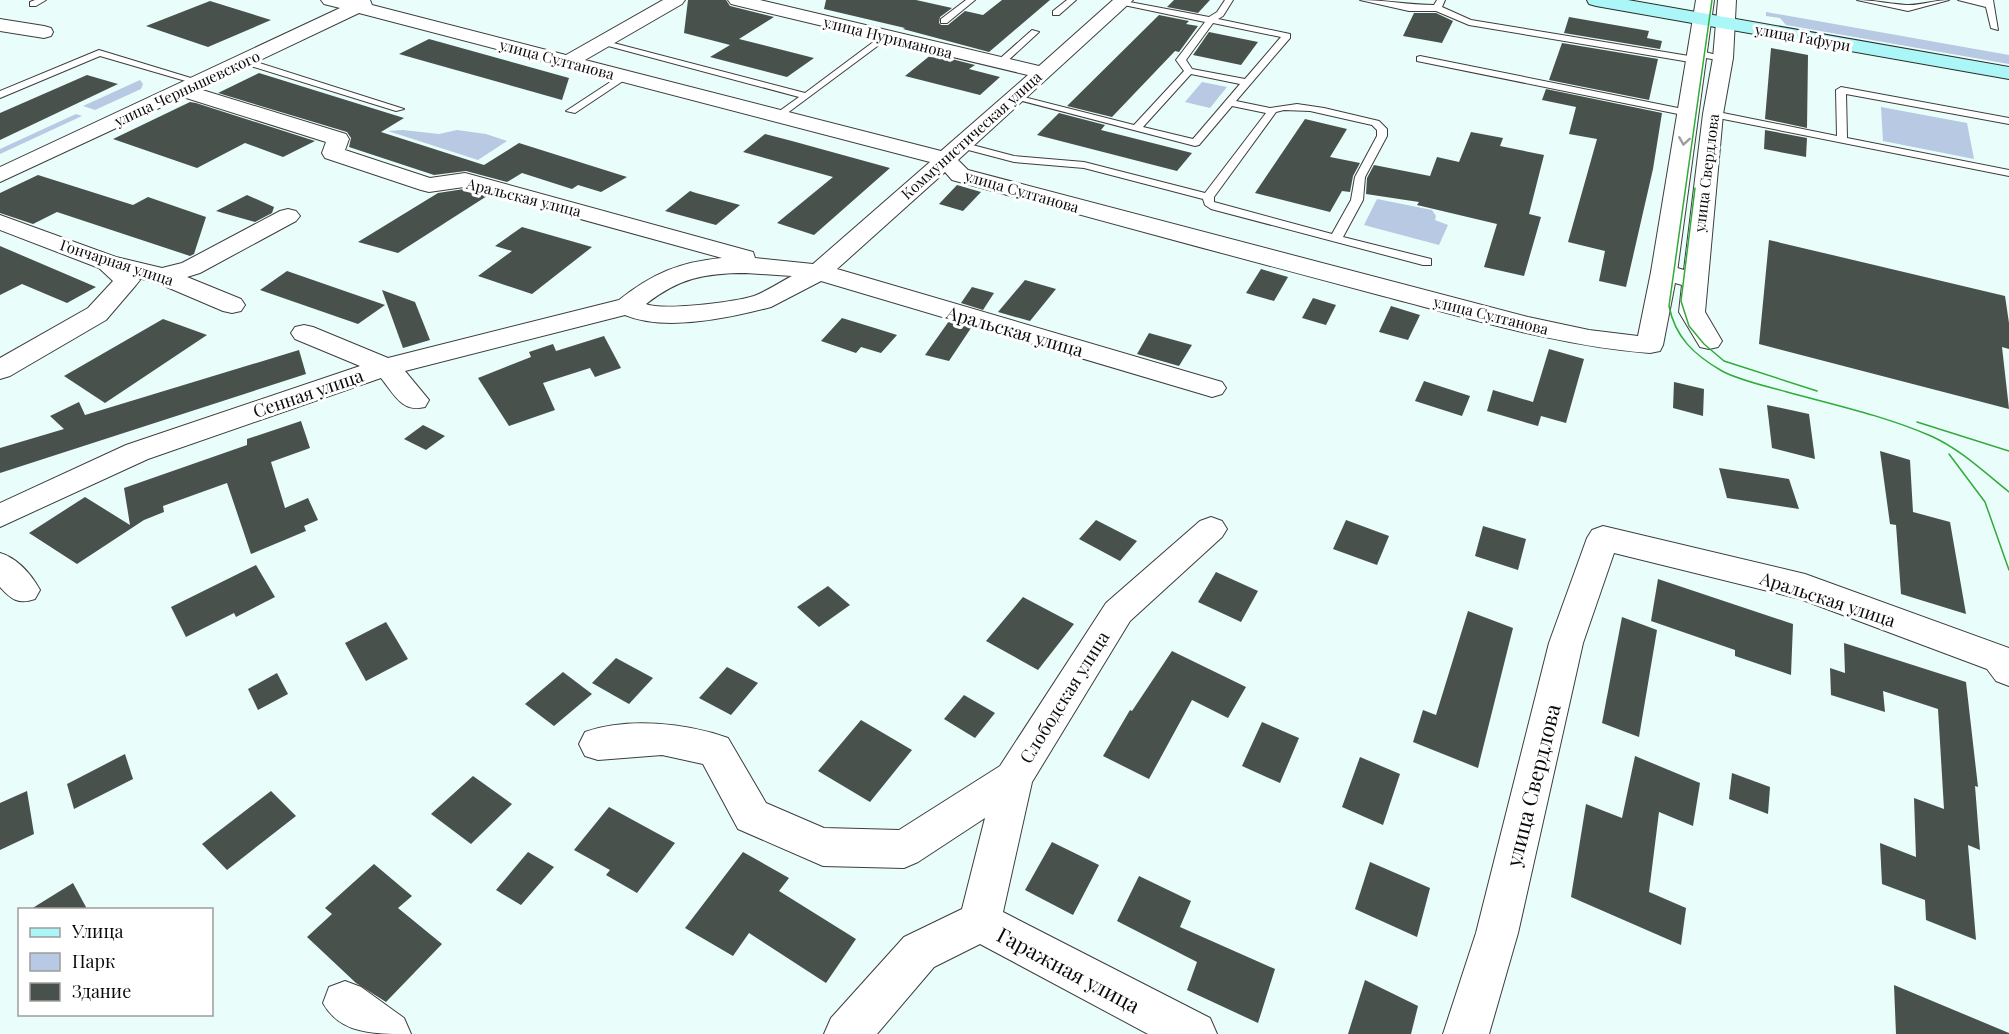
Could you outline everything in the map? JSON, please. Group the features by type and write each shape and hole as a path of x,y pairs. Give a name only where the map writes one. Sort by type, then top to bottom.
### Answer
{"main road":[{"name":"улица Гафури","path":"1596,0 1703,9 1725,22 2009,73"}],"street":[{"name":"улица Султанова","path":"330,0 365,4 568,62 778,117 953,152 960,175 1323,272 1575,336 1618,344 1650,345 1664,272"},
{"path":"568,62 676,0"},
{"name":"улица Нуриманова","path":"736,0 1040,72"},
{"name":"улица Свердлова","path":"1709,341 1692,312 1713,114 1723,58 1727,0"},
{"name":"Коммунистическая улица","path":"819,272 1040,72 1123,1"},
{"name":"улица Чернышевского","path":"0,175 365,4"},
{"name":"улица Свердлова","path":"1664,272 1703,9"},
{"path":"0,25 44,33"},
{"name":"Аральская улица","path":"190,86 338,139 333,153 429,185 465,180 782,267"},
{"path":"163,276 191,268 288,216"},
{"name":"Гончарная улица","path":"0,222 108,262 163,276 232,305"},
{"path":"0,370 97,314 127,280 108,262"},
{"name":"Сенная улица","path":"0,516 137,452 386,367 628,306 649,289 675,275 707,267 782,267 819,272"},
{"name":"Аральская улица","path":"819,272 1212,388"},
{"name":"Сенная улица","path":"628,306 646,314 681,314 728,309 762,302 819,272"},
{"path":"1664,272 1694,280"},
{"path":"304,333 386,367 415,400"},
{"name":"Слободская улица","path":"598,744 662,739 715,750 752,816 823,847 904,849 1014,777 1118,612 1211,529"},
{"name":"улица Свердлова","path":"1467,1034 1497,933 1566,643 1603,538"},
{"name":"Аральская улица","path":"1603,538 1805,588 1999,659 2009,671"},
{"path":"0,565 23,590"},
{"name":"Гаражная улица","path":"1014,777 980,922 1194,1034"},
{"path":"847,1034 919,952 980,922"},
{"path":"345,1003 388,1034"}],"lane":[{"path":"33,4 42,0"},
{"path":"944,21 971,0"},
{"path":"1056,14 1072,0"},
{"path":"1229,0 1181,60 1189,71 1248,83"},
{"path":"1364,0 1409,8 1439,4 1469,22 1696,60 1705,55 1723,58"},
{"path":"1861,0 1908,8 1945,0"},
{"path":"1962,0 1989,2 1995,28"},
{"path":"1012,97 1195,143 1287,36 1123,1"},
{"path":"999,64 1035,32"},
{"path":"778,117 887,36"},
{"path":"602,43 806,96"},
{"path":"0,95 99,53 190,86"},
{"path":"1420,59 1688,113"},
{"path":"244,61 399,109"},
{"path":"1136,128 1189,71"},
{"path":"571,111 624,77"},
{"path":"1842,139 1841,90 2009,121"},
{"path":"1231,103 1271,111 1281,108 1310,109 1375,123 1382,129 1382,136 1360,177 1357,200 1336,238"},
{"path":"1271,111 1209,197 1209,203 1215,207 1427,262"},
{"path":"1713,114 2009,173"},
{"path":"953,152 1084,165 1209,197"}],"green space":[{"path":"1766,12 2009,55 2009,64 1786,25 1780,18 1766,16"},
{"path":"140,80 143,84 141,89 95,110 83,106"},
{"path":"1202,82 1227,87 1210,108 1185,102"},
{"path":"1881,107 1967,123 1974,159 1883,141"},
{"path":"76,114 82,116 0,154 0,149"},
{"path":"403,130 439,134 457,130 486,134 507,141 478,160 388,131"},
{"path":"1377,199 1432,210 1436,216 1435,220 1448,225 1439,245 1364,225"}],"building":[{"path":"688,0 726,0 730,6 774,17 739,39 814,58 787,77 710,57 730,45 684,33"},
{"path":"826,0 916,0 952,8 940,17 941,25 948,25 965,11 983,15 1002,0 1050,0 989,52 903,29 905,28 824,9"},
{"path":"1174,0 1210,0 1198,13 1167,7"},
{"path":"210,1 271,20 208,47 146,26"},
{"path":"1414,13 1436,13 1453,21 1442,43 1403,36"},
{"path":"1159,15 1189,21 1186,24 1198,26 1179,52 1175,51 1112,117 1067,106"},
{"path":"1569,17 1649,31 1647,38 1662,41 1660,49 1564,33"},
{"path":"1209,32 1258,42 1241,65 1193,55"},
{"path":"429,39 569,78 562,100 399,54"},
{"path":"1562,43 1658,59 1649,100 1549,80"},
{"path":"1771,48 1808,55 1807,128 1765,119"},
{"path":"932,54 975,65 969,69 1000,77 980,95 905,76"},
{"path":"259,73 404,118 381,132 484,165 519,143 627,177 601,192 578,185 572,189 522,173 507,182 466,171 434,175 349,147 351,138 347,132 218,93"},
{"path":"87,75 118,84 0,140 0,113"},
{"path":"1546,89 1662,113 1653,169 1626,287 1599,281 1605,251 1568,242 1597,139 1569,134 1576,107 1542,100"},
{"path":"190,102 315,141 283,157 245,143 197,168 113,139"},
{"path":"1059,113 1105,125 1101,130 1192,153 1177,171 1037,135"},
{"path":"1305,119 1347,129 1330,157 1360,163 1353,176 1350,192 1342,191 1330,212 1255,193"},
{"path":"1765,130 1807,138 1806,157 1764,149"},
{"path":"1471,132 1503,138 1500,146 1544,155 1529,214 1541,217 1524,276 1484,267 1497,224 1417,205 1419,202 1366,194 1367,178 1374,165 1430,176 1437,157 1459,162"},
{"path":"765,134 890,168 814,235 777,223 833,177 743,152"},
{"path":"38,175 133,205 148,197 206,217 194,254 190,256 57,212 33,224 0,213 0,193"},
{"path":"957,185 981,192 963,211 939,204"},
{"path":"464,189 487,196 398,253 358,242 438,193"},
{"path":"690,191 740,205 716,225 665,211"},
{"path":"247,195 274,207 272,213 255,222 216,211"},
{"path":"522,227 592,247 532,294 478,276 512,251 495,246"},
{"path":"1769,240 2005,296 2009,323 2009,349 2002,347 2009,409 1759,344"},
{"path":"0,246 96,287 67,303 22,284 0,295"},
{"path":"1261,269 1288,277 1274,301 1246,293"},
{"path":"287,271 385,305 358,324 260,290"},
{"path":"1025,280 1056,289 1030,321 998,312"},
{"path":"972,287 994,293 983,310 961,303"},
{"path":"382,290 415,302 430,340 403,348"},
{"path":"1313,298 1336,305 1326,325 1302,318"},
{"path":"1391,306 1420,315 1408,340 1379,332"},
{"path":"842,318 897,335 881,353 861,347 856,353 821,341"},
{"path":"163,319 207,335 105,403 64,376"},
{"path":"949,321 971,328 949,361 925,355"},
{"path":"1149,333 1192,345 1179,366 1137,354"},
{"path":"604,336 621,368 595,377 590,368 543,383 555,410 509,426 478,378 531,357 529,352 553,344 556,351"},
{"path":"1549,349 1584,359 1566,423 1541,416 1538,426 1487,411 1493,390 1533,402"},
{"path":"299,350 306,374 0,473 0,448 64,429 50,416 79,402 85,415"},
{"path":"1424,381 1470,396 1462,416 1415,401"},
{"path":"1674,382 1704,389 1703,416 1673,408"},
{"path":"1767,405 1809,414 1815,459 1772,448"},
{"path":"301,421 310,448 271,462 285,508 308,498 318,520 304,526 306,531 251,554 227,483 163,506 164,512 144,520 77,564 29,533 85,497 130,525 124,488 247,445 247,439"},
{"path":"423,425 445,436 426,450 404,439"},
{"path":"1880,451 1910,460 1913,512 1950,522 1966,614 1901,594 1896,525 1890,524"},
{"path":"1719,468 1789,479 1799,509 1727,498"},
{"path":"1096,520 1137,541 1120,561 1079,539"},
{"path":"1346,520 1389,536 1377,565 1333,549"},
{"path":"1483,526 1526,539 1518,570 1475,556"},
{"path":"256,565 275,597 236,617 234,613 186,637 171,607"},
{"path":"1216,572 1258,591 1241,622 1198,602"},
{"path":"1658,579 1793,624 1791,675 1735,656 1735,650 1651,621"},
{"path":"828,586 850,605 819,627 797,607"},
{"path":"1023,597 1074,624 1038,670 986,641"},
{"path":"1468,611 1513,628 1478,768 1413,742 1423,710 1436,715"},
{"path":"1622,617 1657,630 1639,737 1602,723"},
{"path":"386,622 408,659 366,681 345,643"},
{"path":"1844,643 1966,682 1978,787 1975,786 1980,850 1968,845 1976,940 1926,920 1925,900 1882,884 1880,843 1916,857 1914,798 1944,809 1938,709 1883,691 1885,712 1831,695 1830,668 1845,673"},
{"path":"1172,651 1246,687 1228,718 1192,700 1149,779 1103,756 1130,710 1132,711"},
{"path":"616,658 653,678 629,704 592,683"},
{"path":"727,667 758,683 731,715 699,698"},
{"path":"563,672 592,694 554,726 525,704"},
{"path":"277,673 288,694 258,710 248,689"},
{"path":"964,695 995,713 975,738 944,719"},
{"path":"861,720 912,750 870,802 818,771"},
{"path":"1262,722 1299,738 1280,783 1242,766"},
{"path":"125,754 133,779 74,809 67,784"},
{"path":"1635,756 1700,783 1693,826 1659,812 1649,892 1686,908 1681,945 1571,897 1586,804 1622,818"},
{"path":"1360,757 1400,774 1383,825 1342,807"},
{"path":"1732,773 1770,787 1768,814 1729,799"},
{"path":"473,776 512,804 471,844 431,814"},
{"path":"27,791 34,834 0,850 0,803"},
{"path":"271,791 296,816 227,870 202,844"},
{"path":"609,807 675,843 637,893 606,875 610,870 574,850"},
{"path":"1052,842 1099,865 1073,915 1025,890"},
{"path":"528,852 554,867 521,905 496,890"},
{"path":"743,852 789,878 779,891 856,939 826,983 749,933 733,956 685,928"},
{"path":"1370,862 1430,888 1417,937 1355,909"},
{"path":"374,864 412,896 398,908 442,944 386,1002 356,983 307,937 332,914 325,908"},
{"path":"1139,876 1191,901 1180,927 1275,969 1258,1023 1187,990 1197,962 1117,921"},
{"path":"73,883 86,908 33,908"},
{"path":"1365,980 1418,1006 1411,1034 1348,1034"},
{"path":"1894,985 2009,1033 2009,1034 1896,1034"}],"tram line":[{"path":"1712,0 1669,306 1681,336 1695,352 1729,375 1878,417 1942,441 2009,492"},
{"path":"1695,188 1681,301 1689,326 1704,344 1724,361 1817,391"},
{"path":"1917,422 2009,451"},
{"path":"1949,454 1985,502 2009,570"}]}
